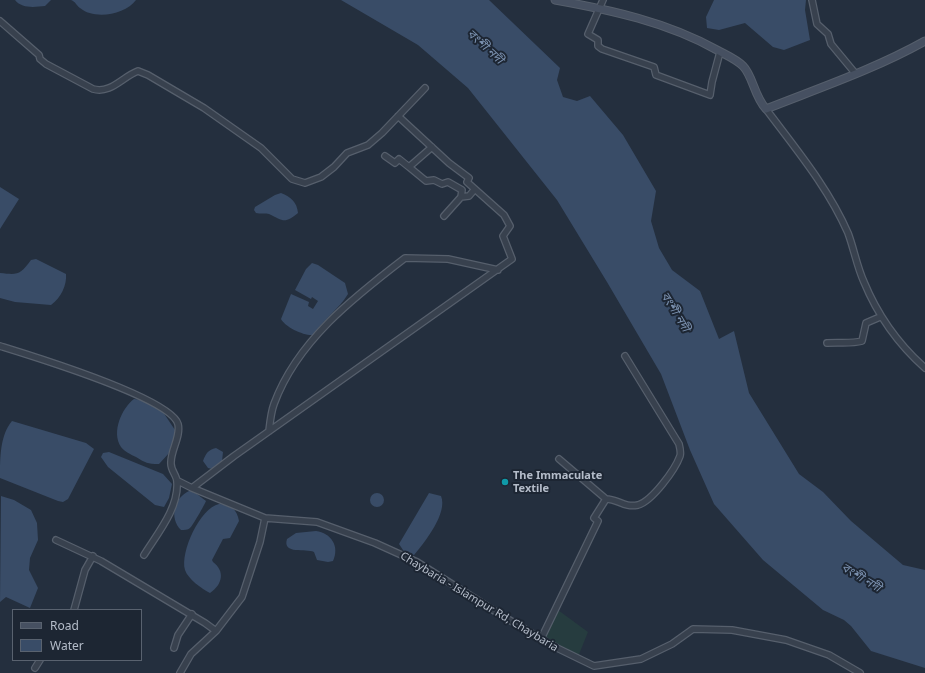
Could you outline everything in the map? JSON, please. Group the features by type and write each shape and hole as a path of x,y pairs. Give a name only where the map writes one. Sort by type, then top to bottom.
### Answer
{"street":[{"path":"554,0 599,8 680,31 739,63 747,70 754,90 822,184 848,233 863,281 880,317 912,357 925,368"},
{"path":"603,0 588,34 598,40 598,46 654,67 656,75 710,95 720,52"},
{"path":"812,0 817,24 828,34 831,44 855,73"},
{"path":"0,21 39,55 40,59 46,64 93,89 101,91 138,71 148,75 204,108 260,148 292,179 305,183 321,177 347,153 368,145 425,88"},
{"path":"766,108 905,52 925,41"},
{"path":"192,488 269,431 512,260 503,236 510,226 504,215 467,182 469,178 465,174 450,163 398,116"},
{"path":"409,168 432,147"},
{"path":"385,156 395,163 399,159 426,182 434,180 442,184 448,182 462,190 461,197 444,216"},
{"path":"461,197 469,196 475,189"},
{"path":"269,431 274,405 284,382 315,337 350,303 405,258 448,259 498,270"},
{"path":"827,343 843,341 854,343 862,341 866,323 880,317"},
{"path":"0,346 45,360 145,398 166,409 178,424 178,433 170,466 178,481 174,501 144,555"},
{"path":"559,459 606,499 613,499 623,505 638,505 651,498 663,483 680,456 680,444 625,356"},
{"name":"Chaybaria - Islampur Rd, Chaybaria","path":"178,481 265,518 317,522 375,543 417,562 541,639 594,666 641,659 672,644 693,629 732,630 786,640 829,655 860,673"},
{"path":"541,639 598,521 594,518 606,499"},
{"path":"180,673 192,654 216,631 242,597 265,518"},
{"path":"56,540 93,556 192,614 216,631"},
{"path":"74,609 83,576 93,556"},
{"path":"174,648 178,635 192,614"},
{"path":"35,668 39,661"}],"green space":[{"path":"558,610 588,632 578,657 545,637"}],"water":[{"path":"15,0 51,0 45,6 33,7 21,5"},
{"path":"71,0 136,0 125,9 101,15 86,12"},
{"name":"বংশী নদী","path":"341,0 489,0 560,68 557,80 563,97 577,101 590,96 623,135 656,191 651,221 659,248 672,270 700,291 719,339 734,331 749,393 799,474 823,492 851,521 903,565 925,570 925,668 871,651 851,626 844,620 823,610 763,560 714,504 690,450 661,374 557,200 468,88 418,45"},
{"path":"714,0 806,0 805,10 810,40 784,50 773,47 745,23 719,30 707,28 706,17"},
{"path":"0,187 19,199 0,229"},
{"path":"281,193 293,200 298,213 290,219 281,220 269,214 256,213 254,210 255,207"},
{"path":"36,259 66,274 64,287 58,299 51,305 15,302 0,298 0,273 18,273 24,269 31,260"},
{"path":"312,263 318,265 345,283 348,294 313,335 309,335 286,325 281,319 291,294 309,302 308,306 313,309 318,301 312,297 311,299 295,290 306,269"},
{"path":"134,399 142,400 161,409 175,430 170,452 159,464 147,463 126,452 118,441 117,434 119,421 126,408"},
{"path":"12,421 86,443 94,449 68,499 63,502 58,501 0,478 3,440"},
{"path":"216,448 223,452 222,461 212,469 208,468 203,461 204,458 209,451"},
{"path":"109,452 163,474 172,484 169,498 164,507 155,505 108,467 101,457 103,453"},
{"path":"189,491 193,491 206,501 191,527 186,530 181,530 175,520 175,509 180,498"},
{"path":"374,493 380,493 384,497 384,503 380,507 374,507 370,503 370,497"},
{"path":"429,493 441,496 441,511 438,519 424,543 414,555 405,553 399,544"},
{"path":"1,496 14,500 31,510 37,523 38,540 30,558 29,570 38,588 30,608 6,597 0,602"},
{"path":"219,504 230,506 235,510 239,521 230,538 223,539 212,560 221,573 221,578 218,586 210,593 189,577 185,570 184,562 189,542 199,522 205,513 212,507"},
{"path":"316,531 326,534 333,541 335,545 335,555 333,561 328,562 317,560 314,552 291,549 286,544 287,539 296,533"}],"place":[{"name":"The Immaculate Textile","path":"505,482"}]}
